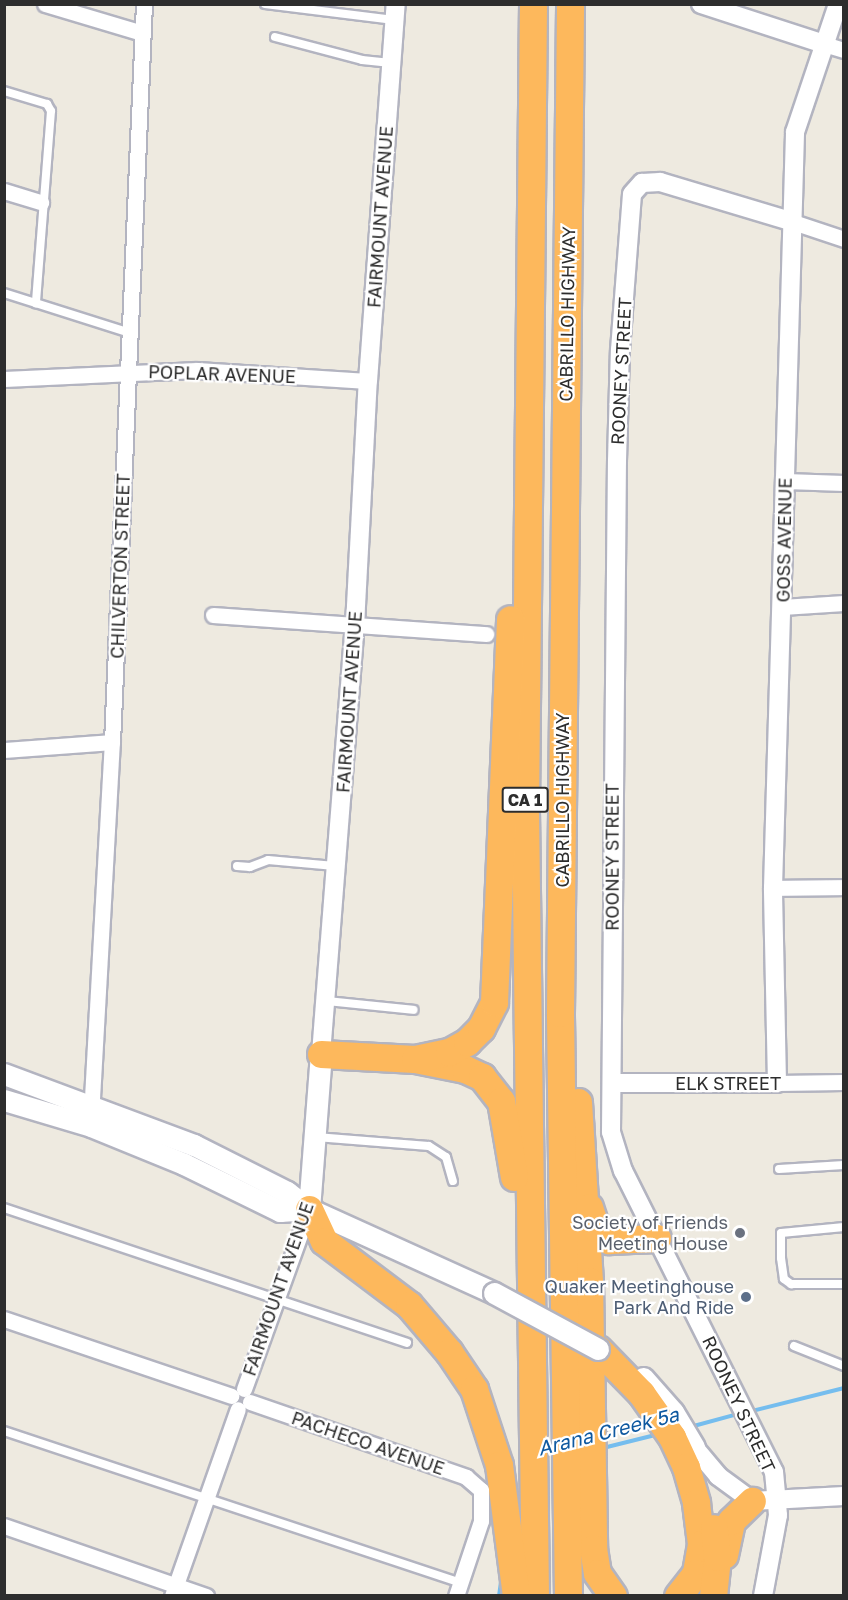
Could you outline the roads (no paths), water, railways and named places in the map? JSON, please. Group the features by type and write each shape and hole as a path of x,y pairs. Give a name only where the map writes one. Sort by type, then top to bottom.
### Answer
{"highway":[{"name":"CABRILLO HIGHWAY","path":"533,4 525,872 535,1596"},
{"name":"CABRILLO HIGHWAY","path":"568,1596 561,955 570,4"},
{"path":"415,1059 449,1052 467,1042 487,1019 494,1002 509,620 528,529"},
{"path":"561,955 575,1059 582,1165 590,1314 593,1548 597,1574 613,1596"},
{"path":"321,1054 415,1059 473,1072 489,1083 501,1101 530,1290"},
{"path":"582,1165 591,1214 600,1233 614,1241 657,1238"},
{"path":"309,1209 324,1241 409,1305 449,1352 474,1389 499,1465 516,1596"},
{"path":"590,1314 599,1278 608,1263 657,1238"},
{"path":"598,1349 626,1371 672,1437 696,1503 700,1544 696,1573 678,1596"},
{"path":"694,1447 711,1503 717,1557 713,1596"},
{"path":"721,1596 730,1521 765,1500"}],"main road":[{"name":"FAIRMOUNT AVENUE","path":"309,1209 321,1054"},
{"path":"4,1074 280,1211 309,1209 494,1293 598,1349"},
{"path":"4,1100 91,1116"},
{"path":"626,1371 673,1412 694,1447"}],"street":[{"path":"45,4 142,33"},
{"name":"CHILVERTON STREET","path":"91,1116 112,742 144,4"},
{"path":"701,4 843,50"},
{"name":"GOSS AVENUE","path":"777,1083 774,888 790,221 795,132 838,4"},
{"name":"FAIRMOUNT AVENUE","path":"321,1054 355,625 368,381 395,12"},
{"name":"ROONEY STREET","path":"763,1596 771,1565 765,1500 774,1472 657,1238 615,1150 611,1132 620,350 632,194 642,183 660,182 790,221"},
{"path":"4,191 41,202"},
{"path":"790,221 843,239"},
{"name":"POPLAR AVENUE","path":"4,379 196,370 368,381"},
{"path":"785,482 843,483"},
{"path":"782,606 843,603"},
{"path":"213,615 486,634"},
{"path":"4,750 112,742"},
{"path":"774,888 843,887"},
{"name":"ELK STREET","path":"612,1083 843,1082"},
{"name":"FAIRMOUNT AVENUE","path":"174,1591 309,1209"},
{"name":"PACHECO AVENUE","path":"4,1319 466,1477 481,1490 481,1521 458,1590"},
{"path":"694,1447 718,1476 765,1500 843,1496"},
{"path":"4,1526 174,1591 206,1596"}],"lane":[{"path":"265,4 395,12"},
{"path":"275,37 362,60 392,63"},
{"path":"4,91 47,104 51,111 41,202 36,303"},
{"path":"4,293 130,333"},
{"path":"237,866 250,867 268,860 336,866"},
{"path":"326,1001 414,1010"},
{"path":"314,1137 429,1146 446,1158 453,1181"},
{"path":"779,1169 843,1165"},
{"path":"4,1208 406,1343"},
{"path":"843,1227 781,1233 784,1279 791,1284 843,1284"},
{"path":"794,1346 843,1366"},
{"path":"4,1431 207,1499 458,1590"}],"waterway":[{"name":"Arana Creek 5a","path":"748,1412 844,1388"},
{"name":"Arana Creek 5a","path":"690,1427 738,1414"},
{"name":"Arana Creek 5a","path":"603,1448 659,1434"},
{"name":"Arana Creek 5a","path":"499,1596 501,1581"}],"place":[{"name":"Society of Friends Meeting House","path":"740,1233"},
{"name":"Quaker Meetinghouse Park And Ride","path":"746,1297"}]}
